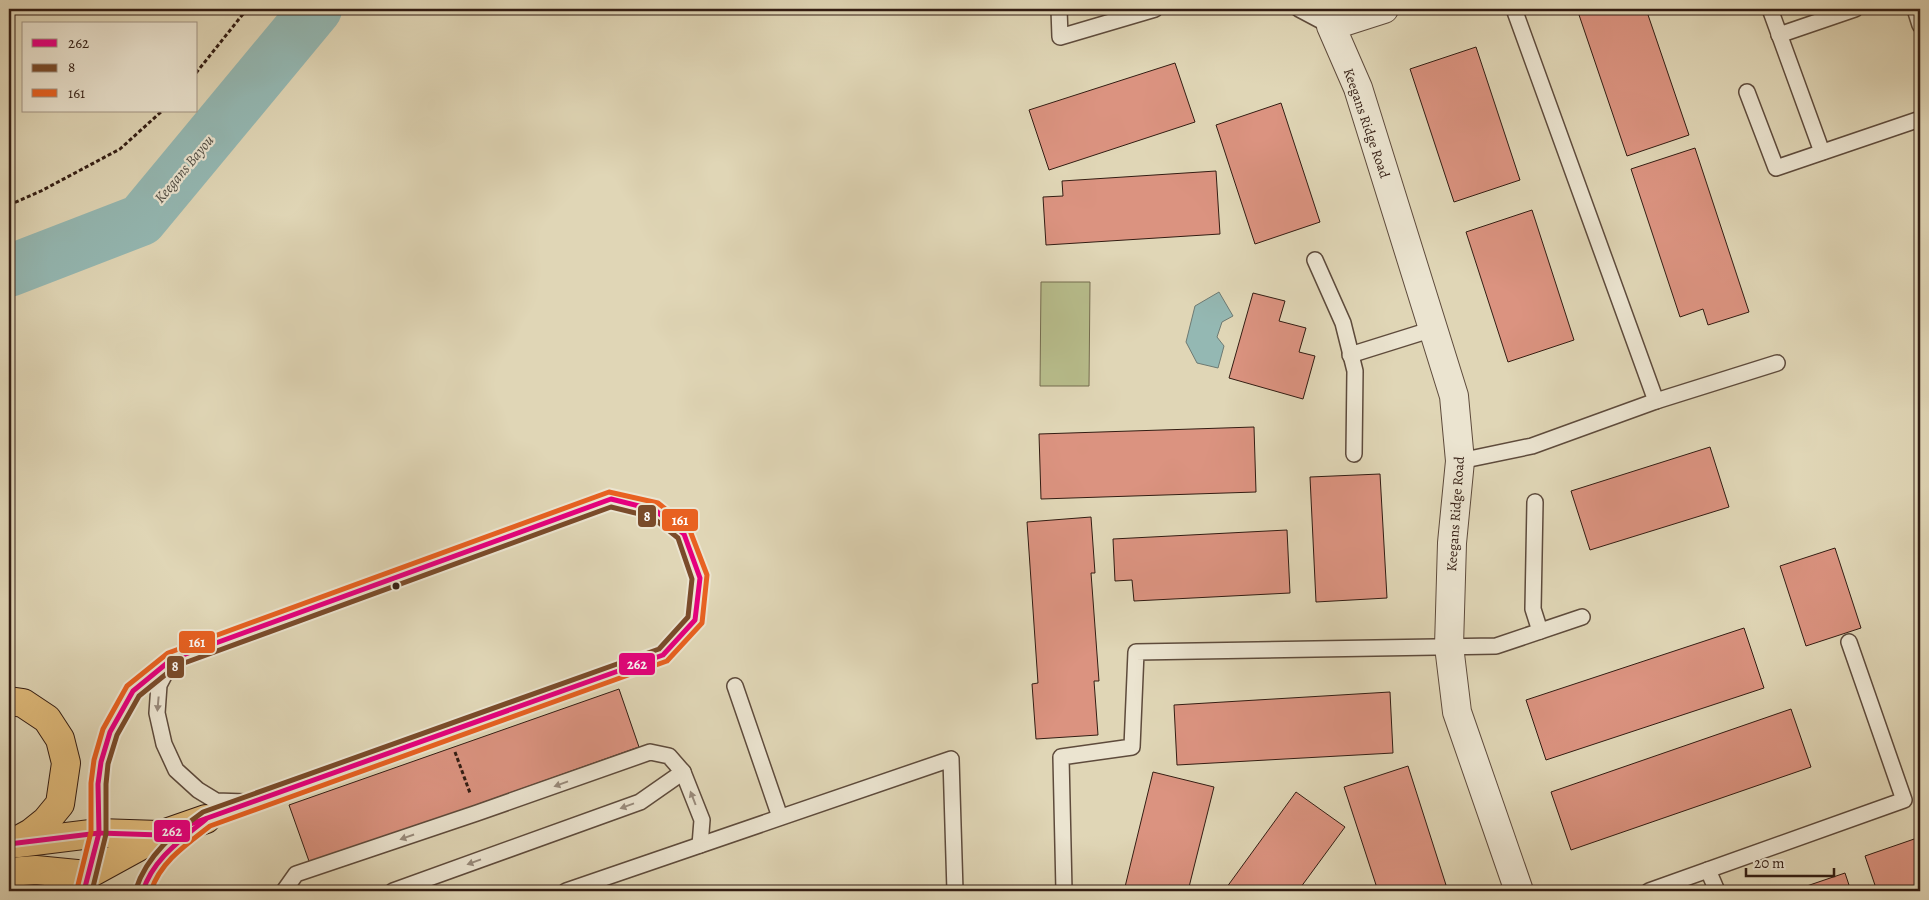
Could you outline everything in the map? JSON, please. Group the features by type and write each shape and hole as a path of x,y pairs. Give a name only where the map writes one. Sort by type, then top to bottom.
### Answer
{"highway":[{"path":"9,701 23,703 47,719 60,739 66,764 60,804 46,821 31,833 10,844"},
{"path":"9,872 36,870 89,886 160,835 206,819"},
{"path":"10,844 99,833 160,835"}],"street":[{"path":"1331,26 1384,9"},
{"name":"Keegans Ridge Road","path":"1331,26 1358,88 1454,396 1460,461 1452,543 1449,646 1457,712 1519,891"}],"lane":[{"path":"1059,9 1060,37 1155,9"},
{"path":"1299,9 1331,26"},
{"path":"1514,9 1656,401"},
{"path":"1770,9 1822,152"},
{"path":"1779,35 1855,9"},
{"path":"1915,9 1920,25"},
{"path":"1747,92 1776,168 1920,119"},
{"path":"1315,260 1343,323 1355,371 1354,454"},
{"path":"1350,355 1433,329"},
{"path":"1460,461 1532,446 1656,401 1777,363"},
{"path":"89,886 99,833 98,784 100,769 110,732 133,691 172,659 612,499 655,510 684,534 700,578 695,620 663,655 206,819 165,855 145,881 142,891"},
{"path":"1535,502 1533,609 1540,631"},
{"path":"1064,891 1061,757 1132,747 1136,652 1496,646 1582,617"},
{"path":"1649,891 1904,800 1849,642"},
{"path":"172,659 159,685 157,713 164,744 176,770 198,790 216,801 254,802"},
{"path":"735,686 780,817"},
{"path":"284,891 296,874 650,752 669,756 683,772 702,820 700,845"},
{"path":"566,891 952,759 955,891"},
{"path":"393,891 640,802 683,772"},
{"path":"1708,870 1716,891"}],"path":[{"path":"198,70 247,9"},
{"path":"9,205 41,191 120,149 161,112"},
{"path":"453,747 471,797"}],"green space":[{"path":"1041,282 1090,282 1089,386 1040,386"}],"water":[{"path":"1219,292 1233,316 1222,322 1217,337 1224,346 1218,368 1197,363 1186,342 1195,306"}],"building":[{"path":"1577,9 1646,9 1689,135 1627,156"},
{"path":"1476,47 1520,180 1454,202 1410,69"},
{"path":"1175,63 1195,122 1049,170 1029,110"},
{"path":"1281,103 1320,222 1255,244 1216,125"},
{"path":"1695,148 1749,312 1708,325 1703,309 1680,317 1631,169"},
{"path":"1216,171 1220,234 1046,245 1043,197 1063,196 1062,181"},
{"path":"1532,210 1574,340 1508,362 1466,232"},
{"path":"1253,293 1285,301 1279,321 1306,328 1299,352 1315,356 1303,399 1229,378"},
{"path":"1254,427 1256,492 1041,499 1039,434"},
{"path":"1710,447 1729,507 1590,550 1571,491"},
{"path":"1380,474 1387,598 1316,602 1310,477"},
{"path":"1091,517 1095,573 1091,573 1099,681 1094,681 1098,735 1036,739 1032,684 1038,683 1027,522"},
{"path":"1287,530 1290,593 1134,601 1132,580 1115,581 1113,539"},
{"path":"1835,548 1861,628 1806,646 1780,566"},
{"path":"1744,628 1764,688 1546,760 1526,700"},
{"path":"619,689 639,747 310,864 289,805"},
{"path":"1390,692 1393,753 1177,765 1174,705"},
{"path":"1791,709 1811,767 1571,850 1551,792"},
{"path":"1408,766 1446,885 1426,891 1378,891 1344,787"},
{"path":"1153,772 1214,787 1188,891 1124,891"},
{"path":"1296,792 1345,827 1298,891 1224,891"},
{"path":"1920,837 1920,891 1877,891 1865,856"},
{"path":"1845,873 1851,891 1792,891"}],"waterway":[{"name":"Keegans Bayou","path":"9,271 141,220 316,9"}],"transit line":[{"name":"161","path":"77,889 91,832 91,783 94,760 103,729 127,686 168,653 609,492 658,503 689,528 707,575 702,623 667,661 210,826 175,854 161,871 151,891"},
{"name":"262","path":"611,499 655,510 684,534 700,578 695,620 663,655 160,835 99,833 98,784 101,762 110,732 133,691 172,659 611,499"},
{"name":"8","path":"92,891 106,834 108,764 117,735 139,696 176,666 611,507 652,517 678,538 692,579 688,617 659,649 203,812 163,845 147,865 136,889"},
{"name":"262","path":"143,891 154,869 161,860 206,819"},
{"name":"262","path":"9,844 99,833"},
{"name":"262","path":"84,891 99,833"}]}
